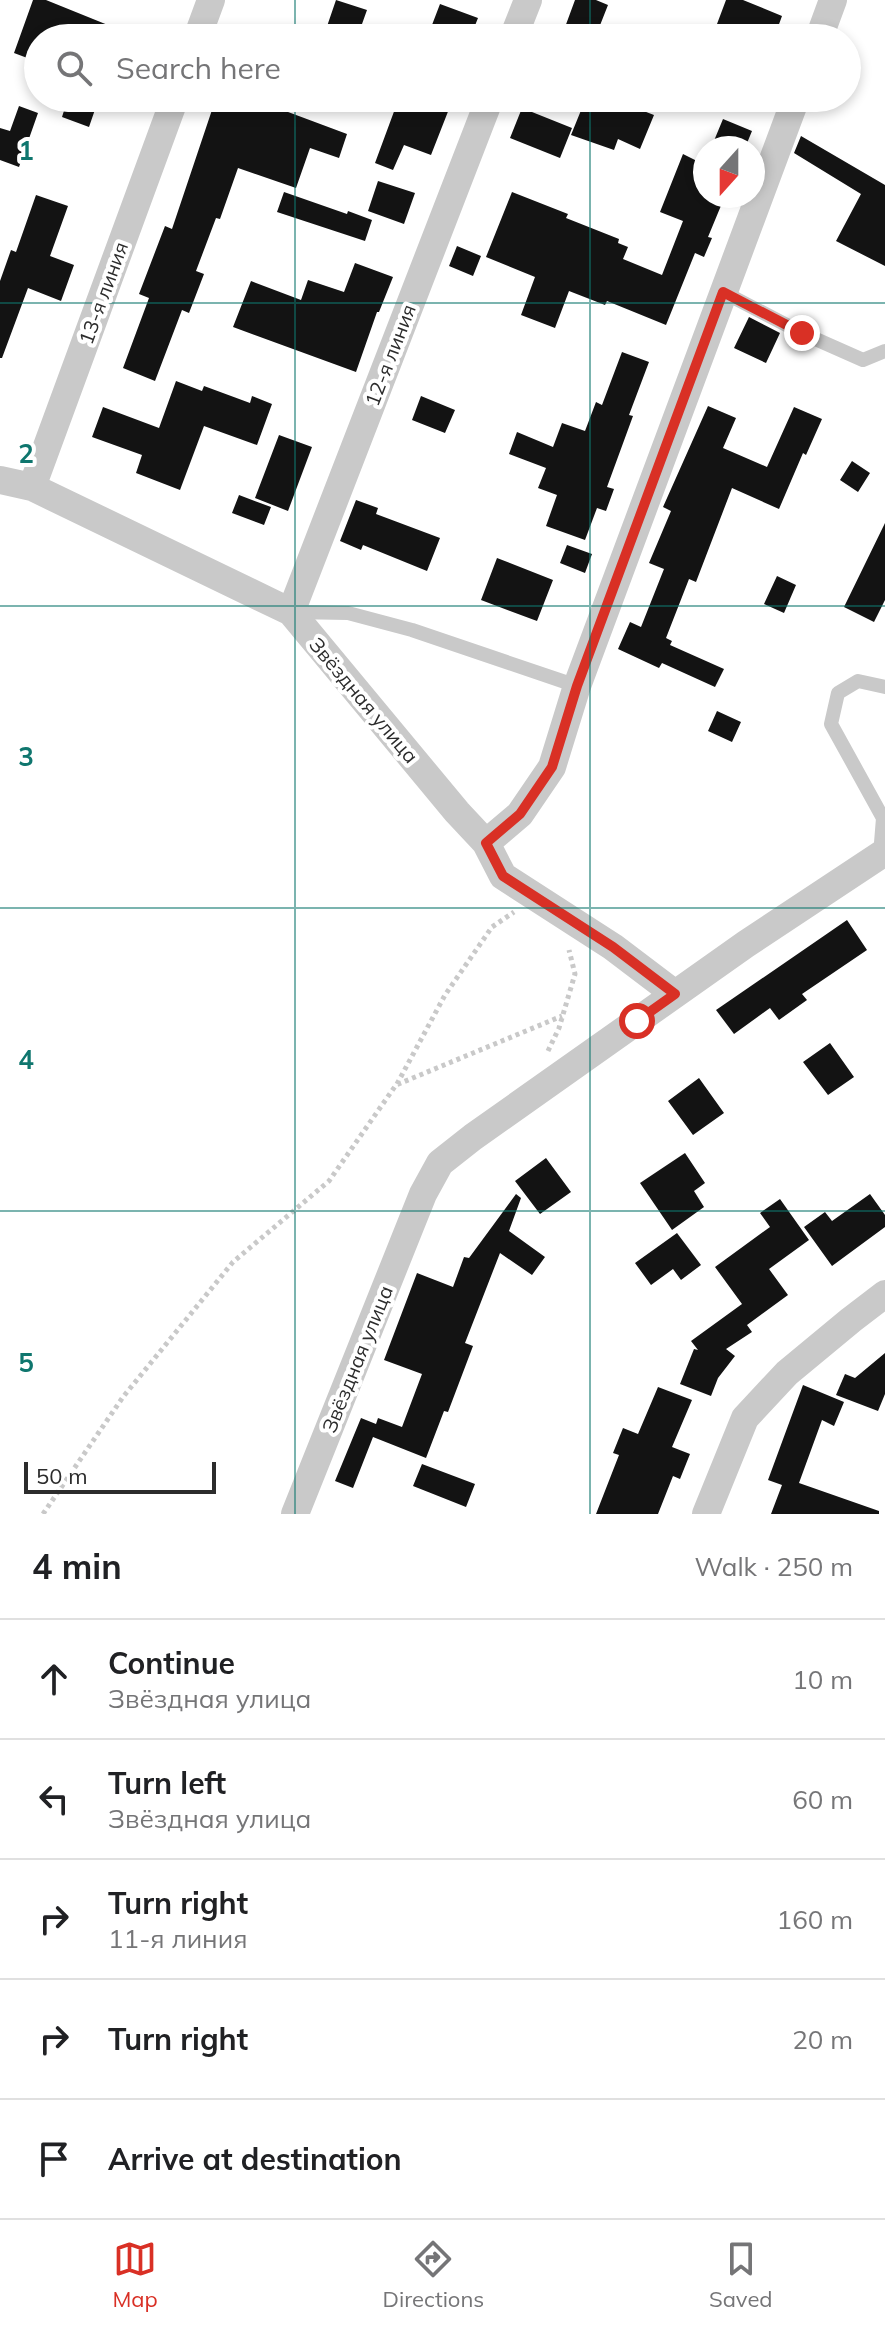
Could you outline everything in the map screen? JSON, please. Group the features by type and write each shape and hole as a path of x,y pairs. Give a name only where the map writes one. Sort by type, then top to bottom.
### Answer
{"street":[{"path":"202,24 211,0"},
{"path":"519,24 528,0"},
{"path":"824,24 833,0"},
{"name":"13-я линия","path":"32,487 170,112"},
{"name":"12-я линия","path":"291,612 485,112"},
{"path":"486,843 520,814 552,767 577,686 791,112"},
{"name":"Звёздная улица","path":"0,480 32,487 291,612 486,843 503,876 613,947 675,994"},
{"name":"Звёздная улица","path":"295,1514 423,1194 440,1163 746,944 883,854"},
{"path":"706,1514 745,1418 787,1373 885,1294"}],"lane":[{"path":"723,292 863,360 885,351"},
{"path":"291,612 348,613 412,630 577,686"},
{"path":"883,854 883,818 831,724 838,693 858,681 885,687"}],"path":[{"path":"43,1514 123,1397 233,1262 329,1181 396,1085 445,995 492,927 518,909 526,891"},
{"path":"546,1057 575,974 558,912"},
{"path":"396,1085 562,1016"}],"building":[{"path":"33,0 46,0 105,24 24,24"},
{"path":"336,0 367,10 362,24 328,24"},
{"path":"575,0 596,0 608,5 601,24 566,24"},
{"path":"726,0 743,0 782,16 779,24 717,24"},
{"path":"440,4 478,18 476,24 432,24"},
{"path":"24,25 24,57 14,53"},
{"path":"19,106 24,108 24,112 38,113 19,167 0,160 0,128 10,131"},
{"path":"64,112 94,112 89,127 62,117"},
{"path":"211,112 288,112 347,134 339,158 310,148 296,188 238,168 220,219 216,218 196,271 204,274 189,313 182,310 155,381 123,368 149,298 139,294 165,226 172,229"},
{"path":"394,112 448,112 431,155 404,145 393,170 375,163"},
{"path":"520,112 532,112 572,128 560,158 510,138"},
{"path":"580,112 646,112 654,115 640,149 618,139 614,150 571,135"},
{"path":"723,119 752,131 750,136 716,136"},
{"path":"801,136 885,185 885,266 836,241 861,194 794,153"},
{"path":"683,154 693,159 693,208 720,208 708,237 712,238 704,257 695,253 666,325 607,301 605,305 569,291 555,328 521,315 535,277 486,257 512,192 619,239 618,243 628,247 623,259 662,275 683,221 660,212"},
{"path":"378,181 415,193 404,224 368,211"},
{"path":"284,192 372,220 365,241 277,212"},
{"path":"36,195 68,206 50,256 74,265 61,301 28,288 0,358 0,281 11,250 16,252"},
{"path":"457,246 481,256 473,276 449,266"},
{"path":"355,263 393,277 356,372 233,327 251,281 301,300 308,280 344,292"},
{"path":"749,317 780,333 766,363 734,348"},
{"path":"622,352 649,362 607,487 614,489 606,511 597,508 585,540 546,526 557,495 538,488 546,468 509,454 517,432 553,447 562,423 585,431 596,402 602,405"},
{"path":"176,381 202,391 204,386 250,403 252,396 272,404 257,445 204,426 180,490 136,473 142,455 92,437 103,407 159,428"},
{"path":"421,396 455,410 445,433 412,420"},
{"path":"708,406 736,418 723,448 767,467 794,407 822,419 806,455 803,453 779,509 732,488 696,582 689,579 666,638 672,641 670,645 724,669 715,687 662,663 659,668 618,649 630,622 641,627 664,569 649,563 671,511 663,507"},
{"path":"279,435 312,447 288,511 255,498"},
{"path":"852,461 870,473 858,492 840,480"},
{"path":"239,495 271,507 264,525 232,513"},
{"path":"356,500 378,508 376,514 440,538 427,571 363,545 361,550 340,541"},
{"path":"885,523 885,600 874,622 844,607"},
{"path":"567,545 592,554 585,573 560,563"},
{"path":"497,558 553,580 537,621 481,600"},
{"path":"777,576 796,585 784,613 764,604"},
{"path":"717,711 741,722 732,742 708,731"},
{"path":"847,920 867,950 802,994 807,1000 779,1020 770,1008 734,1034 716,1010"},
{"path":"830,1043 854,1077 828,1095 803,1062"},
{"path":"699,1078 724,1113 693,1135 668,1101"},
{"path":"685,1153 705,1183 694,1191 704,1207 672,1230 640,1183"},
{"path":"546,1158 571,1192 540,1214 515,1181"},
{"path":"516,1194 521,1198 509,1231 545,1257 532,1275 500,1253 465,1343 473,1346 448,1412 444,1411 426,1458 373,1437 353,1488 335,1481 361,1418 376,1424 378,1418 402,1427 422,1374 384,1360 417,1273 453,1287 464,1257 469,1258"},
{"path":"870,1194 885,1215 885,1227 832,1266 804,1227 825,1212 832,1221"},
{"path":"780,1199 809,1240 769,1269 788,1295 747,1325 752,1332 726,1349 735,1356 718,1378 711,1396 680,1384 694,1349 698,1350 691,1341 742,1304 715,1267 770,1227 760,1213"},
{"path":"677,1233 701,1265 681,1280 673,1269 651,1285 635,1263"},
{"path":"885,1353 885,1394 878,1411 836,1395 845,1374 855,1378"},
{"path":"803,1385 844,1402 834,1426 822,1420 799,1483 879,1511 879,1514 771,1514 782,1485 768,1480"},
{"path":"658,1387 692,1400 672,1447 690,1454 680,1479 673,1476 658,1514 596,1514 619,1455 613,1453 623,1428 638,1434"},
{"path":"422,1464 475,1484 466,1507 413,1486"}],"route":[{"path":"637,1021 675,994 613,947 503,876 486,843 520,814 552,767 577,686 723,292 802,333"}]}
